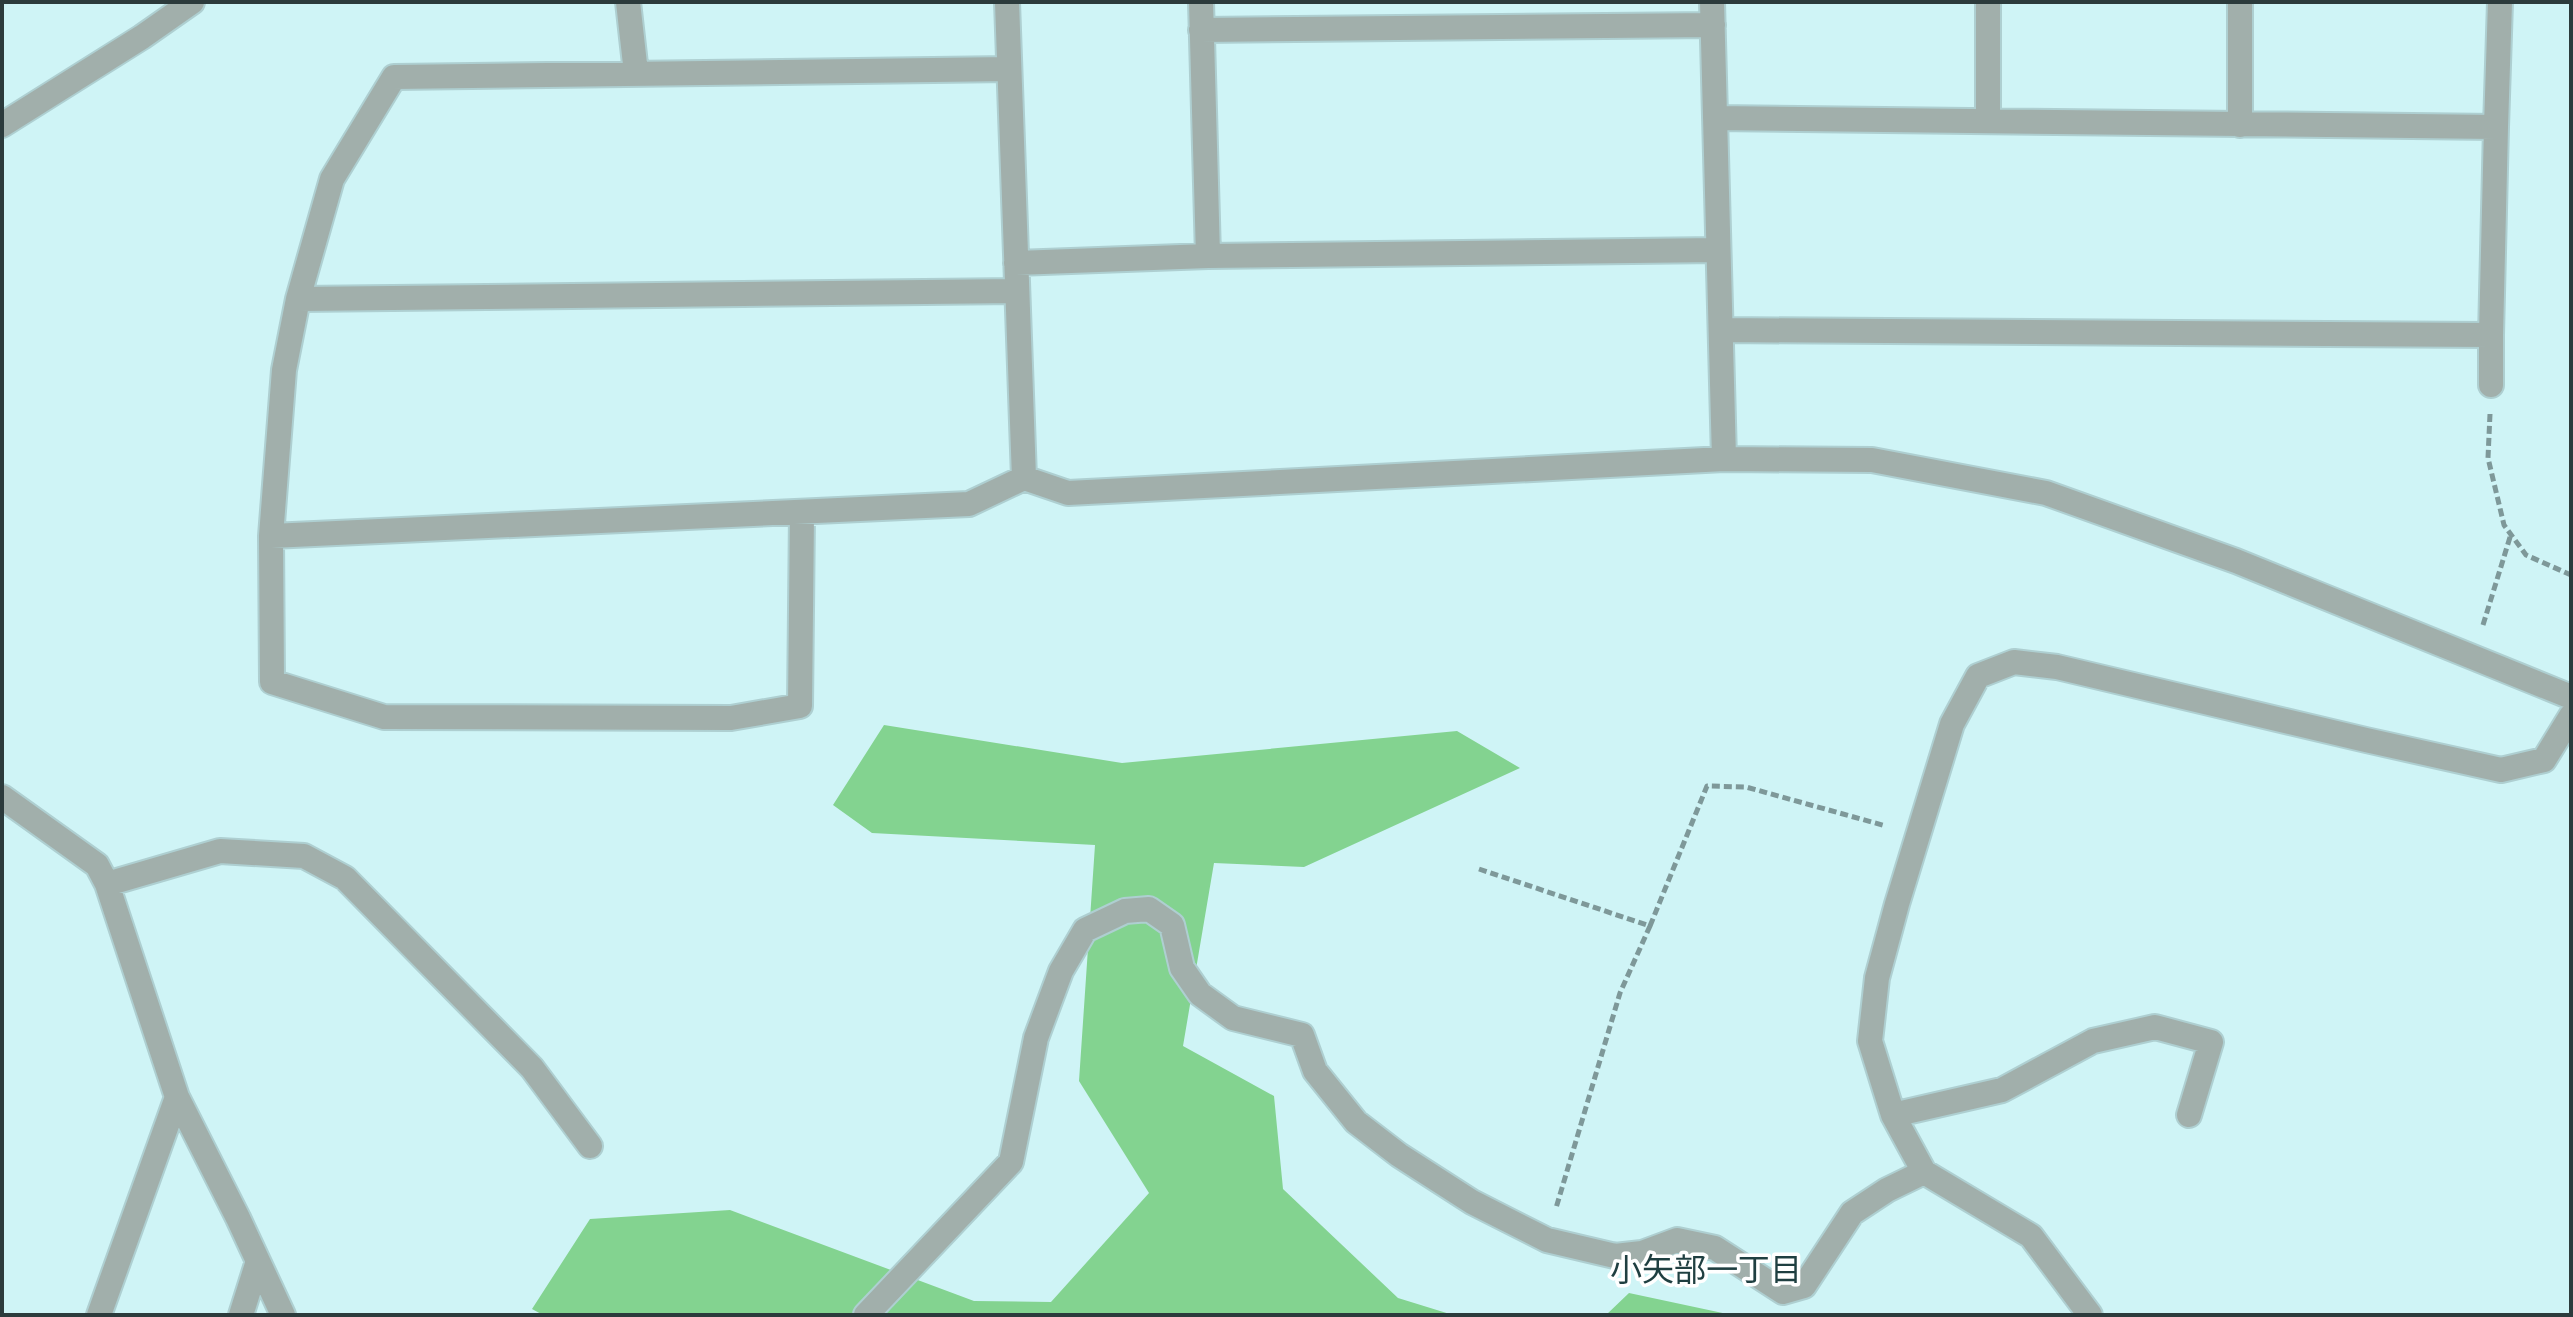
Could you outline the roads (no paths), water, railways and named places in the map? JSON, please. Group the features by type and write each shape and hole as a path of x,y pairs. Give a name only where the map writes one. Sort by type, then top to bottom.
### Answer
{"street":[{"path":"2,125 192,2"},
{"path":"628,2 636,73"},
{"path":"1007,2 1024,478"},
{"path":"1201,2 1208,256"},
{"path":"1988,2 1988,119"},
{"path":"2240,2 2240,125"},
{"path":"2491,385 2500,2"},
{"path":"1201,30 1712,14 1724,459"},
{"path":"802,513 800,706 731,718 384,717 272,682 271,536 284,370 298,299 332,179 394,77 1009,69"},
{"path":"1715,118 2496,127"},
{"path":"1016,263 1208,256 1718,250"},
{"path":"298,299 1017,291"},
{"path":"1721,330 2491,335"},
{"path":"271,536 969,504 1024,478 1068,493 1724,459 1872,460 2046,493 2236,561 2571,697"},
{"path":"2090,1315 2031,1236 1924,1172 1893,1115 1870,1041 1877,978 1918,835 1952,724 1978,676 2014,662 2057,667 2501,770 2544,760 2571,716"},
{"path":"2,797 97,865 107,884 177,1097 283,1315"},
{"path":"107,884 220,851 304,856 345,878 532,1068 590,1146"},
{"path":"866,1315 1011,1162 1036,1038 1061,971 1085,930 1125,911 1149,909 1172,925 1182,968 1200,994 1233,1018 1302,1035 1315,1071 1356,1122 1377,1139 1472,1202 1547,1240 1615,1256 1642,1253 1677,1240 1715,1248 1783,1292 1804,1286 1852,1213 1887,1190 1924,1172"},
{"path":"1893,1115 2002,1090 2093,1041 2155,1027 2211,1042 2189,1115"},
{"path":"99,1315 177,1097"},
{"path":"241,1315 258,1261"}],"district":[{"name":"小矢部一丁目","path":"1706,1270"}]}
